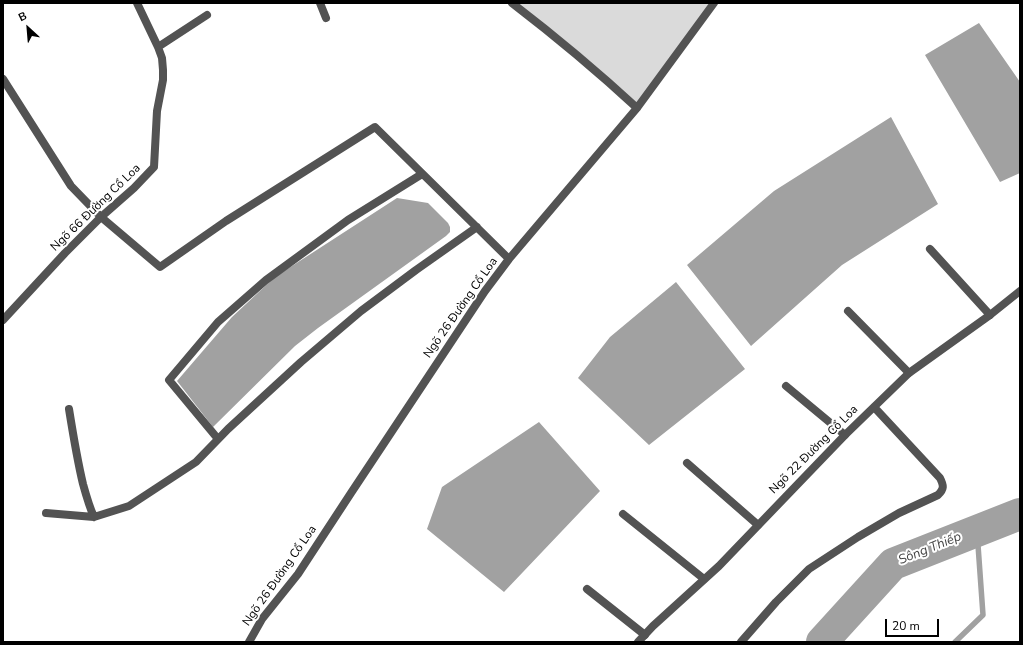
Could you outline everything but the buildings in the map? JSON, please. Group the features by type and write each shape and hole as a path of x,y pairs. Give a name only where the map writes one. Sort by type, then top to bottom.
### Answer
{"street":[{"name":"Ngõ 66 Đường Cổ Loa","path":"3,320 65,253 101,217 134,188 154,167 157,111 163,80 162,58 136,3"},
{"path":"320,3 326,18"},
{"path":"512,3 608,81 637,108"},
{"name":"Ngõ 26 Đường Cổ Loa","path":"249,642 262,619 298,574 485,291 509,259 637,108 714,3"},
{"path":"158,47 207,15"},
{"path":"3,79 71,186 101,217 160,267 226,221 375,127 509,259"},
{"path":"218,439 169,380 218,322 266,280 348,220 422,174"},
{"path":"46,513 94,517 129,506 196,462 228,429 301,362 361,311 476,227"},
{"path":"930,249 990,315"},
{"name":"Ngõ 22 Đường Cổ Loa","path":"638,642 653,626 719,566 845,434 909,373 990,315 1020,290"},
{"path":"848,311 909,373"},
{"path":"786,386 845,434"},
{"path":"741,642 776,602 809,569 858,537 899,513 938,495 942,491 943,488 940,478 874,407"},
{"path":"69,409 79,470 86,496 94,517"},
{"path":"687,463 758,525"},
{"path":"623,514 704,579"},
{"path":"587,589 645,635"}],"shaded area":[{"path":"510,3 717,3 637,108"},
{"path":"979,23 1020,82 1020,173 1000,182 925,55"},
{"path":"891,117 938,204 842,265 751,346 687,265 774,191"},
{"path":"397,198 428,203 448,223 450,232 295,346 213,427 177,381 232,317 275,277"},
{"path":"676,282 745,369 649,445 578,378 610,337"},
{"path":"539,422 600,491 504,592 427,529 442,487"}],"waterway":[{"name":"Sông Thiếp","path":"822,642 893,564 1020,514"},
{"path":"955,642 983,615 977,531"}]}
